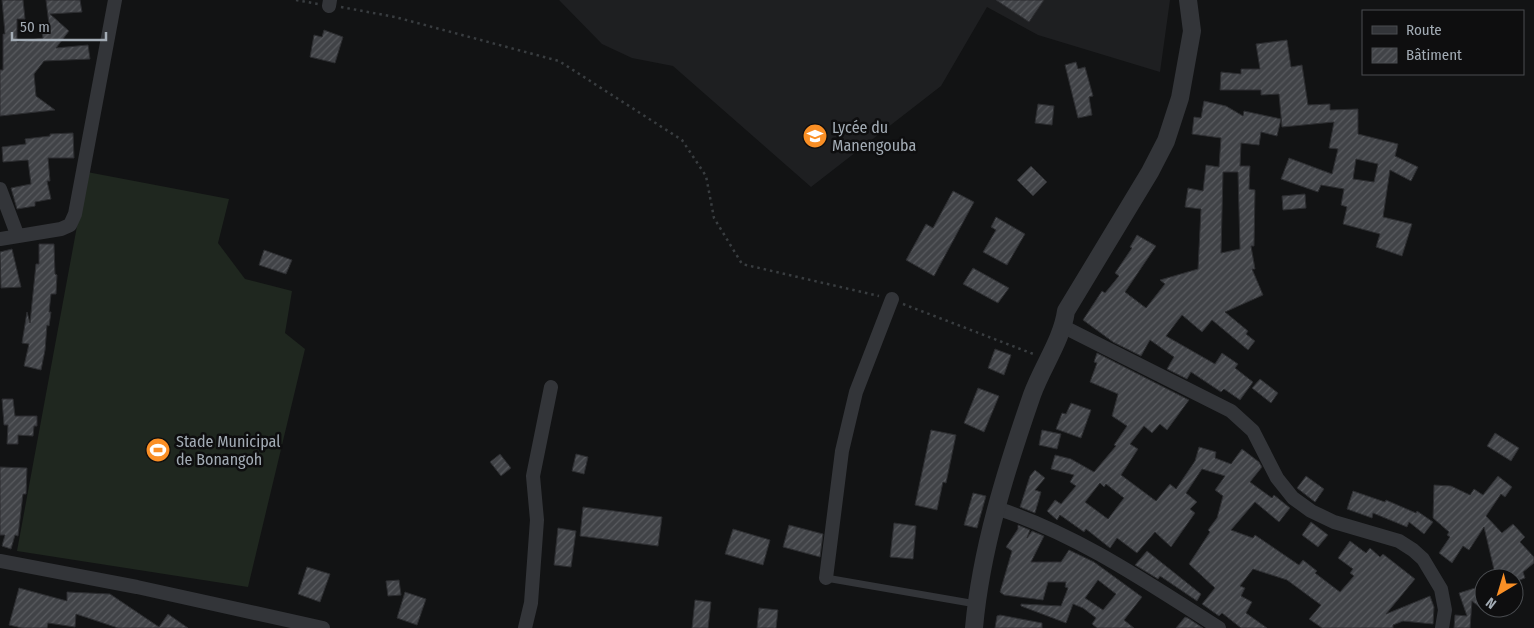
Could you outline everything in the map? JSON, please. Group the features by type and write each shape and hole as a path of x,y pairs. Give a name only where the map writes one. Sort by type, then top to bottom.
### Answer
{"street":[{"path":"0,239 16,234 61,229 70,225 75,214 114,0"},
{"path":"974,628 976,604 996,508 1046,359 1064,327 1066,311 1145,180 1166,141 1180,98 1192,31 1188,0"},
{"path":"0,189 16,234"},
{"path":"826,578 842,451 856,392 892,299"},
{"path":"1064,327 1230,410 1253,431 1282,485 1293,498 1311,511 1334,522 1399,541 1413,550 1435,576 1441,589 1446,610 1442,628"},
{"path":"525,628 531,603 537,520 533,476 552,387"},
{"path":"996,508 1035,520 1128,571 1219,628"},
{"path":"0,561 137,587 271,623 323,628"}],"lane":[{"path":"826,578 976,604"}],"path":[{"path":"296,0 330,3 395,17 559,61 682,140 706,176 714,218 742,264 892,299 1046,359"}],"shaded area":[{"name":"Lycée du Manengouba","path":"559,0 1170,0 1160,72 1038,35 987,7 941,86 811,187 673,66 632,58 602,44"},
{"name":"Stade Municipal de Bonangoh","path":"87,172 229,199 218,243 245,279 292,291 285,333 305,349 248,587 17,551"}],"building":[{"path":"2,0 23,0 25,19 17,19 17,42 43,38 42,33 50,33 46,0 80,0 82,12 50,14 69,31 56,48 88,45 90,59 44,61 34,74 36,96 55,110 0,116 0,70 3,70 3,34 5,34"},
{"path":"996,0 1044,0 1029,22"},
{"path":"324,30 343,37 335,63 310,57 314,35 322,37"},
{"path":"1287,40 1291,67 1302,65 1308,105 1330,104 1330,110 1358,109 1358,134 1398,144 1395,156 1418,167 1411,181 1390,170 1383,217 1412,224 1402,256 1376,247 1380,234 1343,224 1347,207 1341,205 1344,189 1321,185 1318,192 1281,179 1289,158 1332,174 1338,149 1329,148 1334,122 1282,127 1279,94 1261,95 1261,90 1220,90 1221,72 1241,74 1241,69 1260,69 1256,44","holes":["1356,159 1378,164 1374,182 1353,179"]},
{"path":"1076,62 1078,69 1085,67 1093,96 1089,97 1092,115 1078,118 1065,65"},
{"path":"1204,101 1226,106 1243,116 1244,111 1281,119 1277,136 1261,132 1259,145 1241,143 1240,166 1250,166 1249,189 1255,190 1254,246 1251,246 1255,269 1252,269 1263,295 1225,312 1248,331 1246,334 1255,341 1248,350 1212,320 1202,332 1182,315 1166,336 1215,364 1222,353 1238,364 1235,368 1253,382 1240,400 1224,389 1221,392 1191,372 1187,379 1167,369 1174,357 1150,340 1141,356 1113,342 1083,320 1102,291 1105,293 1119,276 1115,273 1132,248 1130,247 1137,235 1156,246 1125,292 1146,308 1165,284 1160,280 1198,269 1201,209 1185,207 1188,188 1203,191 1206,165 1219,167 1221,138 1192,134 1194,117 1201,118","holes":["1223,172 1238,172 1240,249 1221,253"]},
{"path":"1038,104 1054,106 1052,125 1035,123"},
{"path":"73,133 74,158 48,158 50,181 47,181 51,199 35,202 35,206 17,209 11,188 31,184 28,160 3,162 2,147 26,144 25,139 50,136 50,134"},
{"path":"1031,166 1047,182 1033,196 1017,180"},
{"path":"953,191 974,202 934,276 906,260 926,224 933,228"},
{"path":"1305,194 1306,208 1283,210 1282,196"},
{"path":"996,217 1025,234 1007,265 983,252 996,230 991,227"},
{"path":"39,244 54,244 55,274 57,275 56,294 51,294 49,312 51,312 49,326 47,325 41,370 24,366 29,344 22,343 27,312 30,323 36,264 39,264"},
{"path":"12,249 21,287 1,288 0,252"},
{"path":"264,250 292,260 286,274 259,265"},
{"path":"973,268 1009,288 998,303 963,284"},
{"path":"995,349 1011,355 1004,375 988,368"},
{"path":"1097,353 1189,400 1167,430 1160,424 1152,433 1144,426 1130,444 1138,449 1121,475 1156,501 1170,484 1176,489 1195,461 1199,447 1216,452 1215,458 1231,464 1242,449 1259,462 1262,467 1250,482 1272,498 1274,495 1290,508 1279,522 1255,502 1231,530 1253,538 1255,535 1299,565 1303,560 1317,571 1315,573 1340,592 1354,576 1350,573 1353,569 1338,558 1350,541 1366,553 1370,548 1380,557 1383,554 1415,579 1386,614 1430,596 1434,607 1433,624 1403,621 1393,625 1393,628 1322,628 1309,619 1321,605 1287,580 1253,569 1240,586 1245,588 1241,596 1252,602 1246,613 1267,628 1241,628 1222,613 1219,616 1202,604 1215,588 1189,564 1217,518 1223,496 1215,490 1225,476 1202,469 1186,493 1197,502 1190,509 1195,513 1171,547 1155,532 1137,553 1117,538 1110,548 1086,529 1084,532 1060,515 1057,520 1047,511 1055,500 1061,504 1076,486 1070,482 1074,475 1051,469 1055,455 1071,459 1094,472 1116,446 1114,445 1127,426 1112,416 1118,394 1090,382 1097,363 1094,362","holes":["1100,483 1104,487 1106,484 1124,498 1108,519 1085,502"]},
{"path":"1260,379 1278,393 1271,403 1252,388"},
{"path":"978,388 999,396 984,432 964,423"},
{"path":"2,399 13,399 15,416 37,416 37,426 34,426 33,436 18,435 18,444 7,444 8,425 4,425"},
{"path":"1071,403 1091,410 1081,438 1056,429 1062,413 1066,414"},
{"path":"931,430 956,435 946,483 943,482 937,510 915,505"},
{"path":"1042,430 1061,434 1057,449 1039,445"},
{"path":"1495,433 1519,448 1511,461 1487,446"},
{"path":"500,454 511,468 501,476 490,462"},
{"path":"576,454 588,457 584,474 572,471"},
{"path":"0,467 27,468 26,494 23,494 18,536 15,535 11,549 2,546 5,535 0,535"},
{"path":"1035,470 1045,478 1035,490 1041,492 1035,513 1020,507 1030,476"},
{"path":"1306,476 1324,489 1315,502 1297,488"},
{"path":"1498,476 1512,487 1505,497 1501,494 1486,516 1502,533 1513,524 1525,537 1520,542 1534,557 1534,563 1524,571 1524,568 1494,568 1484,527 1469,550 1463,546 1452,563 1439,553 1450,537 1447,535 1449,532 1433,518 1434,485 1451,486 1470,495 1474,489 1483,495"},
{"path":"1353,491 1385,502 1386,500 1416,513 1417,511 1433,522 1424,534 1409,522 1407,527 1373,513 1372,518 1347,509"},
{"path":"973,493 986,496 977,528 964,525"},
{"path":"583,507 662,517 658,546 580,536"},
{"path":"1311,522 1328,535 1318,547 1302,535"},
{"path":"894,523 916,526 913,559 890,557"},
{"path":"789,525 823,534 820,557 783,547"},
{"path":"1018,525 1030,530 1027,538 1032,531 1044,536 1031,562 1061,562 1069,550 1094,562 1142,597 1124,620 1134,628 1097,628 1092,624 1096,618 1083,608 1073,604 1066,623 1021,606 1021,604 1061,606 1068,588 1065,587 1066,582 1048,582 1043,600 1004,595 1000,592 1012,551 1006,547 1018,529","holes":["1098,580 1116,594 1103,610 1085,598"]},
{"path":"558,528 576,531 571,567 554,565"},
{"path":"733,529 770,540 763,565 725,554"},
{"path":"1147,551 1201,594 1197,601 1160,576 1158,579 1135,565"},
{"path":"307,567 330,574 320,602 298,594"},
{"path":"399,580 401,595 388,596 386,581"},
{"path":"19,588 67,601 67,592 110,594 159,627 168,614 188,628 118,628 76,614 75,627 48,623 47,628 22,628 9,625"},
{"path":"1474,588 1470,628 1454,628 1455,615 1467,616 1459,593"},
{"path":"405,592 426,599 417,625 397,618"},
{"path":"695,600 711,602 708,628 692,628"},
{"path":"759,608 778,610 776,628 757,628"},
{"path":"997,616 1042,623 1042,628 995,628"},
{"path":"1185,617 1188,618 1203,628 1176,628"}],"place":[{"name":"Lycée du Manengouba","path":"815,136"},
{"name":"Stade Municipal de Bonangoh","path":"158,450"}]}
